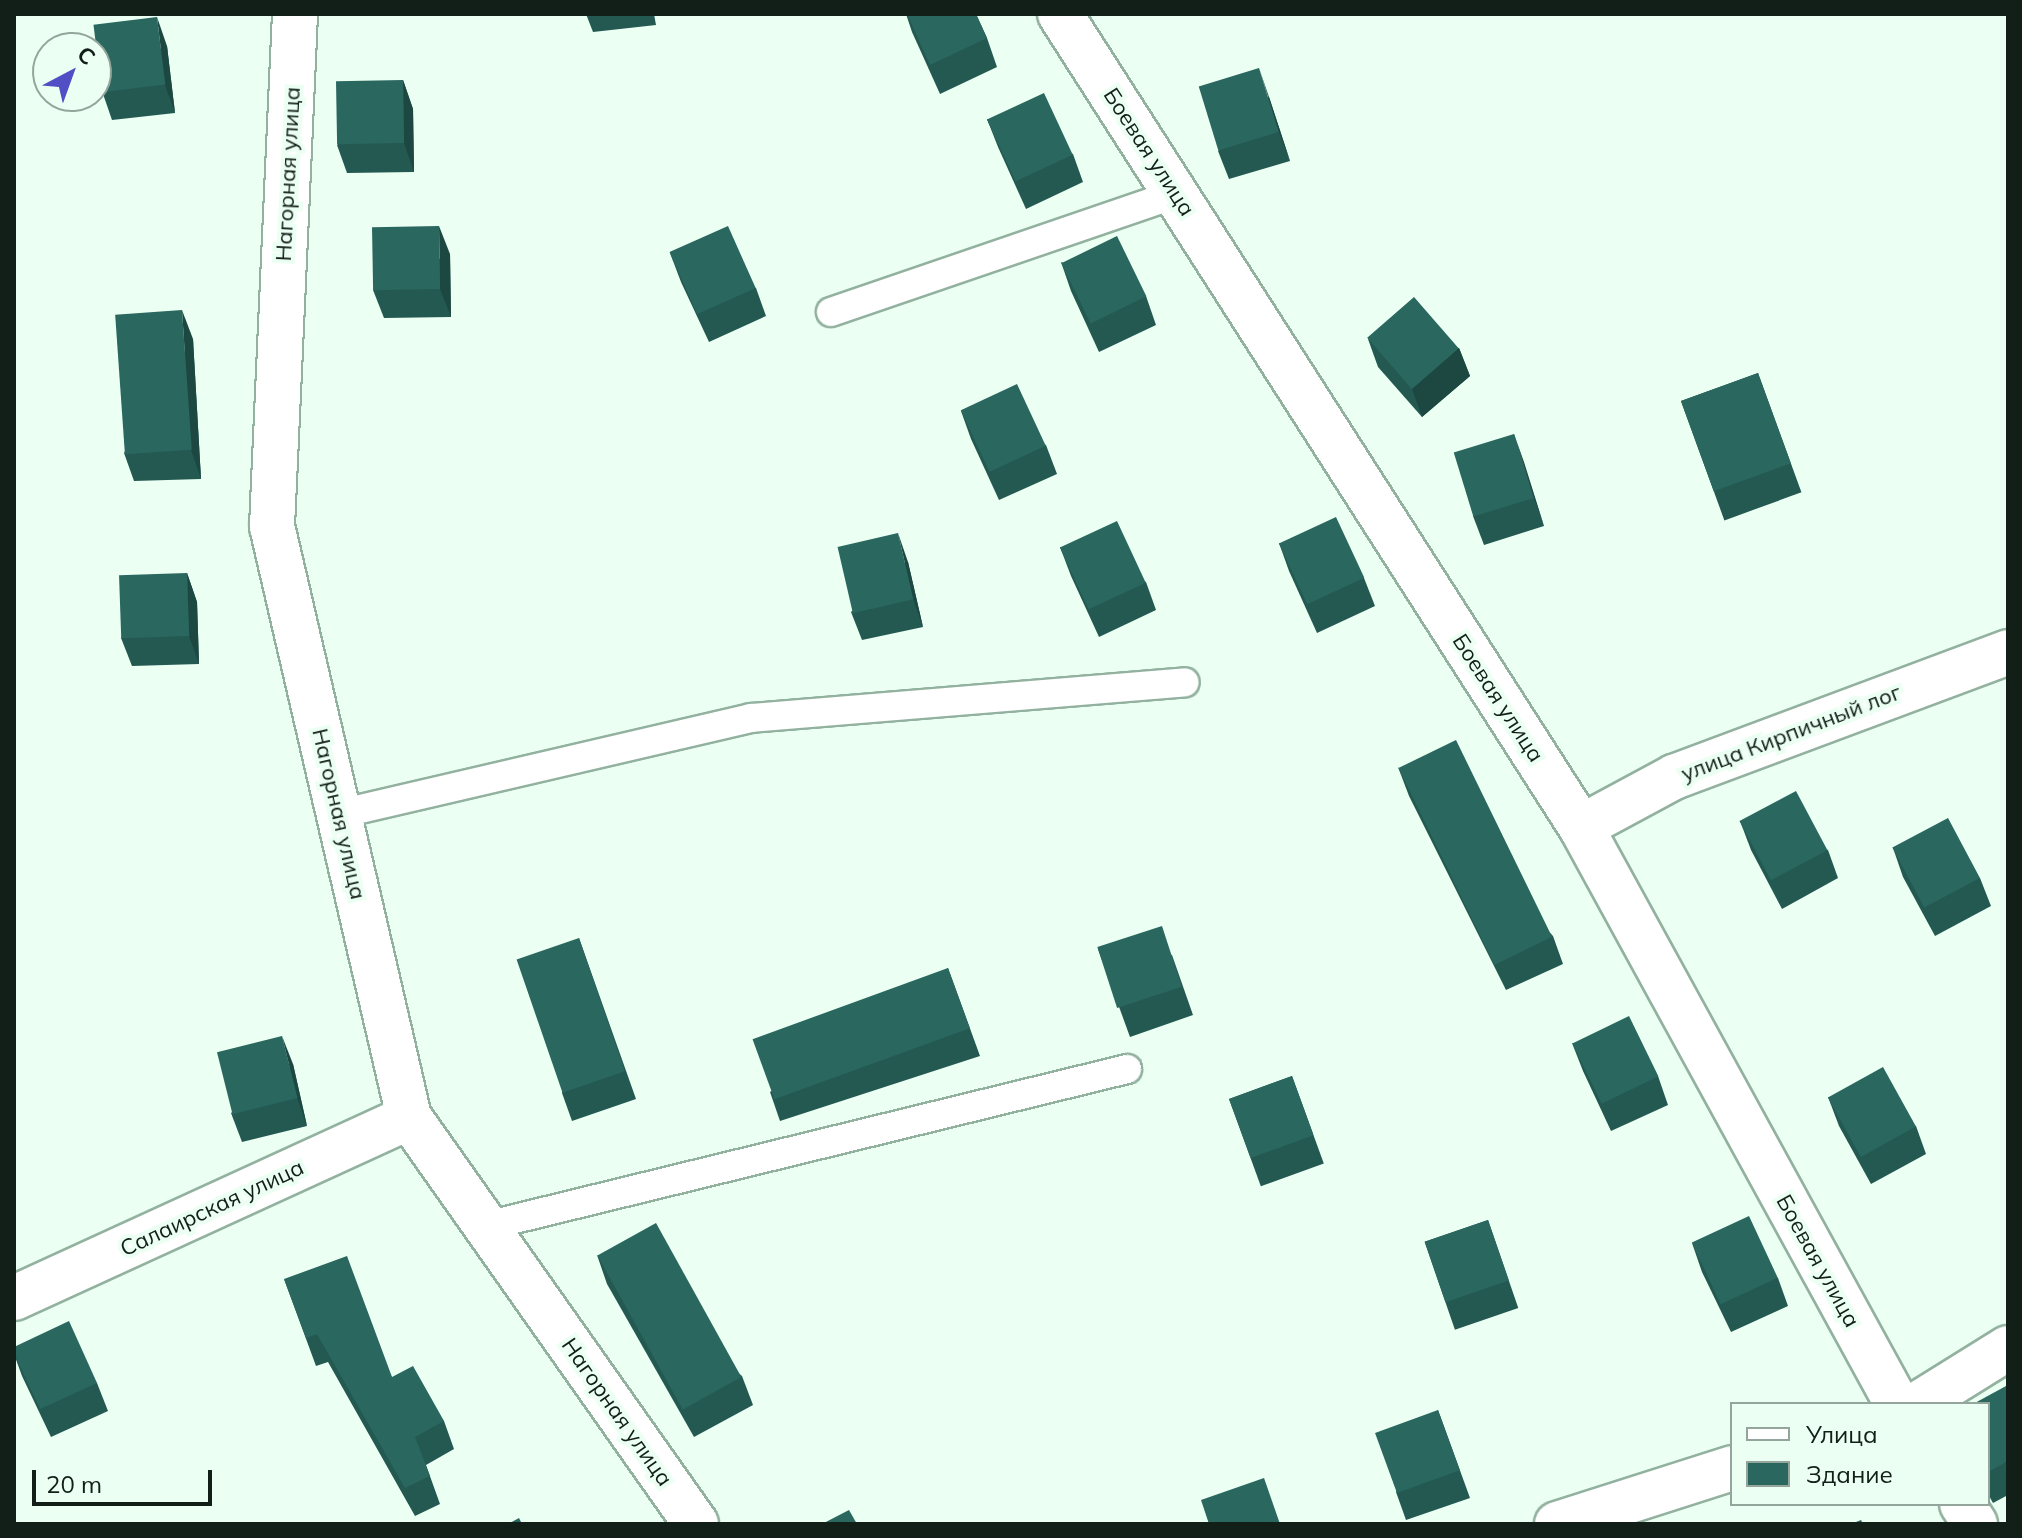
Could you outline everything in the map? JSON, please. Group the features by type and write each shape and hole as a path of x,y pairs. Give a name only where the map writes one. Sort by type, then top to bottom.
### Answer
{"street":[{"name":"Нагорная улица","path":"295,14 272,526 409,1117 696,1524"},
{"name":"Боевая улица","path":"1060,14 1581,827 1896,1402"},
{"name":"улица Кирпичный лог","path":"1581,827 1674,777 2008,652"},
{"name":"Салаирская улица","path":"14,1298 409,1117"},
{"path":"1921,1402 2008,1348"},
{"path":"1557,1524 1730,1469"},
{"path":"1963,1506 1975,1524"}],"lane":[{"path":"831,312 1176,194"},
{"path":"339,814 751,718 1185,682"},
{"path":"486,1226 1127,1069"}],"building":[{"path":"907,14 976,14 987,38 930,65"},
{"path":"157,17 165,84 112,91 112,32 94,32 93,25"},
{"path":"1259,68 1279,132 1218,150 1199,86"},
{"path":"403,80 404,143 337,144 336,81"},
{"path":"1044,93 1073,155 1016,181 987,120"},
{"path":"439,226 440,289 373,290 372,227"},
{"path":"728,226 756,288 697,314 670,252"},
{"path":"1117,236 1146,296 1091,323 1061,263"},
{"path":"1414,297 1459,348 1412,389 1367,338"},
{"path":"182,310 192,450 125,454 115,315"},
{"path":"1758,373 1791,463 1714,491 1681,401"},
{"path":"1017,384 1046,446 990,472 961,410"},
{"path":"1514,434 1534,498 1473,516 1454,452"},
{"path":"1336,517 1364,578 1307,604 1279,544"},
{"path":"1117,521 1146,583 1089,609 1060,548"},
{"path":"898,533 913,599 853,613 838,547"},
{"path":"187,573 189,636 121,638 119,575"},
{"path":"1456,740 1552,937 1494,965 1398,768"},
{"path":"1796,791 1827,850 1771,880 1739,821"},
{"path":"1948,818 1980,878 1924,908 1892,848"},
{"path":"1162,926 1182,987 1117,1008 1097,947"},
{"path":"579,938 625,1071 563,1093 517,959"},
{"path":"948,968 970,1028 774,1099 753,1039"},
{"path":"1629,1016 1658,1076 1602,1104 1572,1044"},
{"path":"282,1036 297,1098 232,1114 217,1052"},
{"path":"1883,1067 1916,1126 1861,1157 1828,1098"},
{"path":"1292,1076 1314,1135 1251,1158 1229,1099"},
{"path":"1749,1216 1778,1278 1721,1304 1692,1243"},
{"path":"1488,1220 1509,1281 1445,1302 1425,1242"},
{"path":"656,1223 741,1377 683,1409 597,1255"},
{"path":"347,1256 392,1377 413,1366 444,1421 415,1437 430,1476 405,1488 317,1334 306,1338 284,1279"},
{"path":"69,1321 97,1383 40,1409 14,1347"},
{"path":"2006,1386 2008,1390 2008,1461 1990,1471 1990,1402 1977,1402"},
{"path":"1438,1410 1460,1470 1397,1493 1375,1433"},
{"path":"1264,1478 1280,1524 1209,1524 1201,1500"},
{"path":"849,1510 857,1524 822,1524"},
{"path":"519,1518 522,1524 508,1524"}]}
